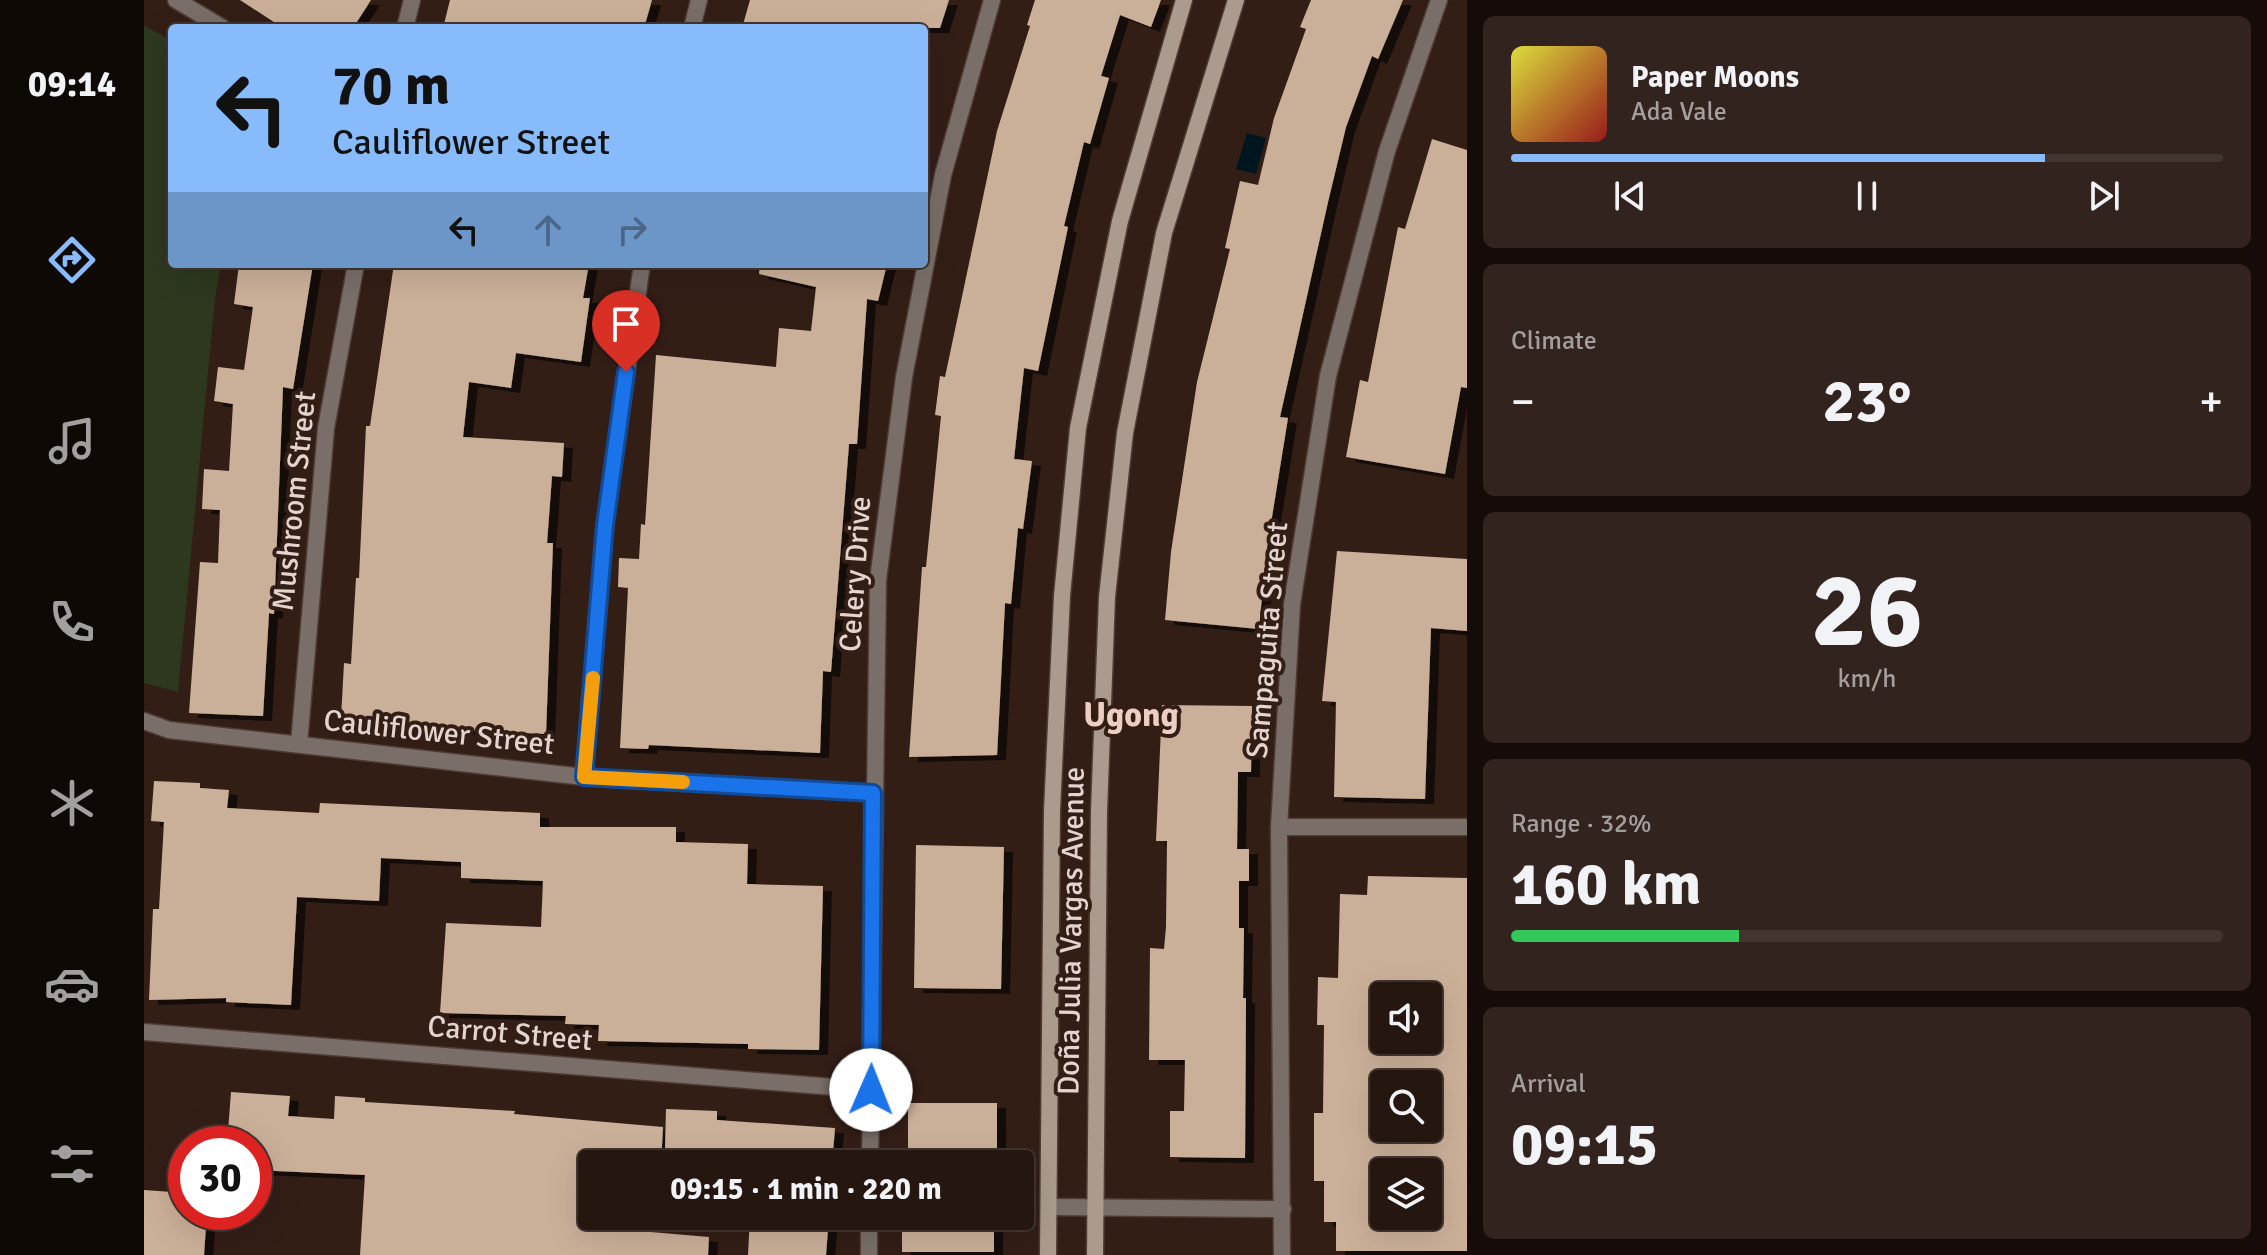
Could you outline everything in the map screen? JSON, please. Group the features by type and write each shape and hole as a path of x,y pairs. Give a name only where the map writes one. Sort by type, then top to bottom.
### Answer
{"main road":[{"name":"Doña Julia Vargas Avenue","path":"1048,1255 1052,811 1062,596 1078,428 1120,221 1184,0"},
{"name":"Doña Julia Vargas Avenue","path":"1095,1255 1099,812 1107,597 1123,448 1164,233 1236,0"}],"street":[{"path":"176,0 216,24"},
{"path":"406,24 412,0"},
{"path":"693,24 699,0"},
{"name":"Celery Drive","path":"928,253 943,175 992,0"},
{"name":"Sampaguita Street","path":"1282,1255 1279,827 1292,604 1328,376 1387,151 1439,0"},
{"name":"Mushroom Street","path":"299,744 326,428 355,268"},
{"path":"584,777 605,525 641,268"},
{"name":"Celery Drive","path":"870,1150 878,580 904,377 925,268"},
{"name":"Cauliflower Street","path":"144,721 169,730 584,777 873,793"},
{"path":"1279,827 1467,827"},
{"name":"Carrot Street","path":"144,1032 871,1090"},
{"path":"1049,1207 1283,1209"},
{"path":"869,1230 869,1255"}],"green space":[{"path":"144,25 168,39 168,268 220,268 178,692 144,683"}],"water":[{"path":"1247,133 1266,138 1256,174 1236,169"}],"building":[{"path":"240,0 371,0 356,24 277,24"},
{"path":"450,0 652,0 645,24 444,24"},
{"path":"750,0 949,0 940,28 928,28 928,24 743,24"},
{"path":"1035,0 1161,0 1151,27 1120,15 1101,76 1109,78 1090,144 1084,142 1064,226 1068,227 1038,371 1024,368 1014,459 1032,461 1023,529 1018,528 1011,604 1005,603 997,755 909,757 922,567 926,567 941,416 935,415 940,376 945,377 997,131 1030,26 1027,25"},
{"path":"1311,0 1403,0 1378,59 1372,56 1346,127 1328,202 1280,417 1288,418 1266,554 1259,629 1165,620 1171,552 1197,382 1230,249 1225,248 1240,181 1258,185 1274,118 1306,29 1300,27"},
{"path":"1432,139 1467,150 1467,388 1461,387 1445,474 1346,457 1360,380 1368,382 1398,227 1405,229"},
{"path":"238,268 312,268 293,389 283,387 274,614 269,613 263,716 189,713 200,562 218,563 220,510 202,509 204,469 229,471 233,404 214,401 218,367 244,370 253,307 234,304"},
{"path":"393,268 588,268 583,298 590,298 581,362 516,353 511,388 469,382 463,437 564,443 562,477 552,476 547,543 553,543 546,734 361,725 362,719 341,718 344,663 351,664 356,578 359,578 366,426 370,426"},
{"path":"760,268 886,268 878,301 867,299 857,444 849,444 831,672 823,671 820,753 649,745 648,749 620,748 628,588 618,587 619,558 639,559 641,524 645,525 656,355 776,367 779,328 811,331 816,287 759,274"},
{"path":"1337,551 1467,559 1467,631 1431,628 1425,799 1334,797 1336,702 1322,701"},
{"path":"1162,705 1252,706 1251,772 1238,772 1237,849 1249,849 1249,881 1239,881 1239,928 1244,928 1243,998 1246,998 1245,1158 1170,1157 1170,1111 1184,1111 1185,1060 1149,1060 1150,948 1164,949 1166,927 1167,841 1156,841"},
{"path":"154,781 200,783 200,788 229,790 227,808 319,813 320,803 540,813 540,827 676,827 676,842 748,844 747,884 823,886 819,1050 748,1049 748,1044 598,1041 599,1025 565,1024 566,1016 440,1013 446,923 541,927 543,881 461,878 461,862 381,858 379,901 297,897 291,1005 226,1002 226,998 149,1000 153,909 159,909 164,822 151,821"},
{"path":"916,845 1004,847 1001,989 914,988"},
{"path":"1368,876 1467,878 1467,1251 1336,1251 1336,1222 1324,1222 1324,1181 1314,1181 1314,1113 1323,1113 1324,1025 1317,1025 1318,977 1338,978 1340,894 1367,895"},
{"path":"231,1092 290,1096 288,1116 334,1119 335,1096 365,1098 365,1102 515,1111 514,1114 663,1127 662,1150 578,1150 578,1230 628,1230 709,1237 708,1255 360,1255 365,1175 272,1171 272,1126 228,1126"},
{"path":"908,1103 997,1103 997,1150 908,1150"},
{"path":"666,1109 717,1111 717,1120 835,1128 833,1150 665,1149"},
{"path":"144,1190 168,1192 168,1230 206,1230 204,1255 144,1255"},
{"path":"749,1230 828,1230 826,1255 748,1255"},
{"path":"902,1230 994,1230 994,1252 902,1252"}],"slow traffic":[{"path":"593,678 584,777 683,782"}],"district":[{"name":"Ugong","path":"1131,714"}],"route":[{"path":"626,372 605,525 584,777 873,793 871,1090"}]}
